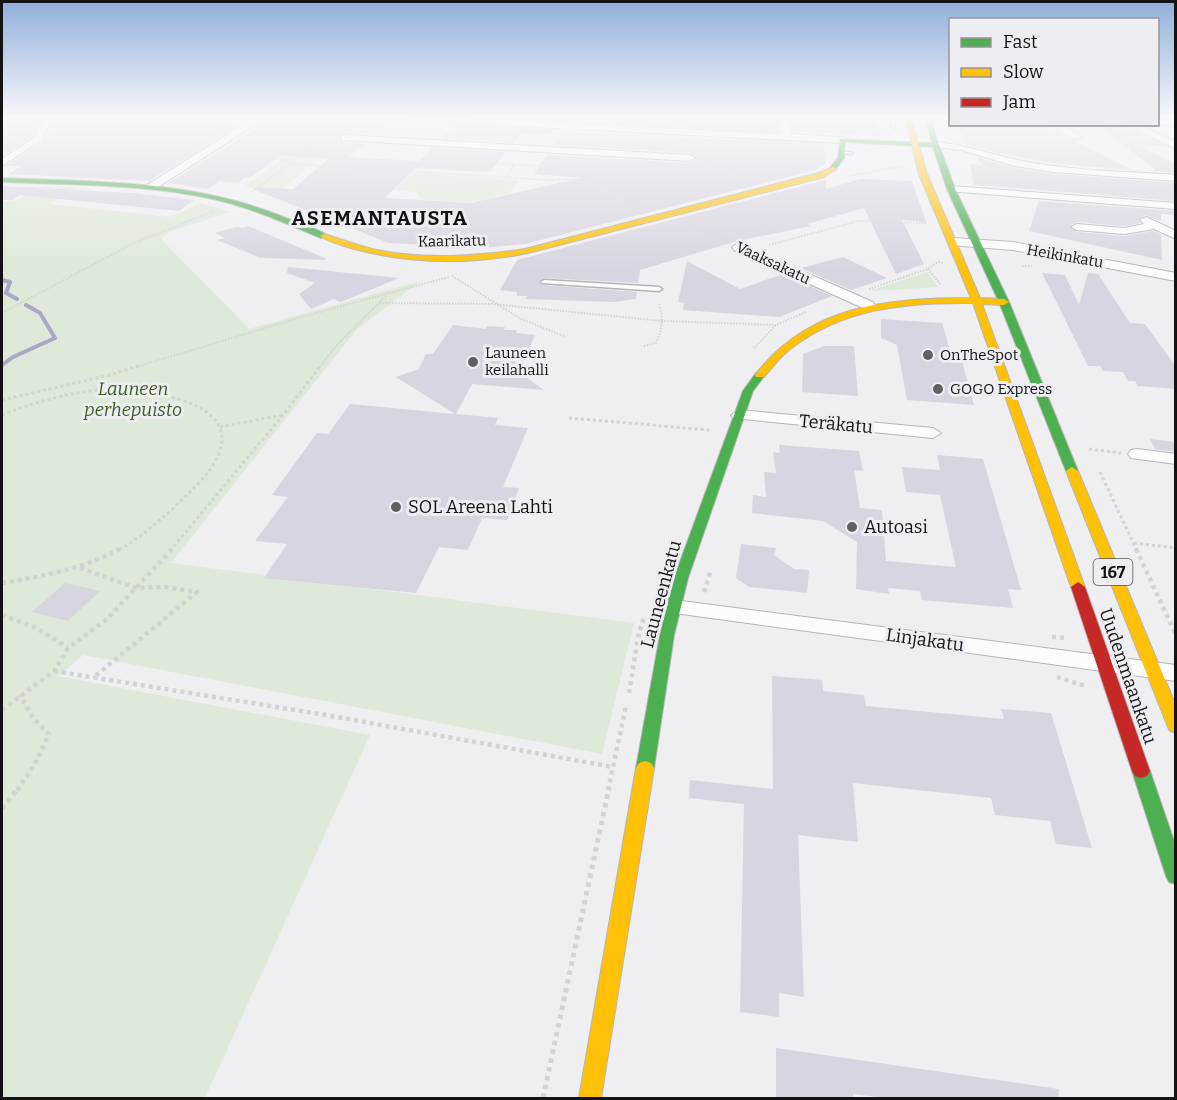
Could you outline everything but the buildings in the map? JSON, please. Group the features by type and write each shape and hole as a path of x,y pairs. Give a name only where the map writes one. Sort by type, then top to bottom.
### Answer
{"main road":[{"name":"Kaarikatu","path":"2,180 151,187 211,196 240,203 341,244 376,253 418,258 473,258 525,251 821,175 836,168"},
{"name":"Uudenmaankatu","path":"922,168 954,242 975,299 1106,664 1176,876"},
{"name":"Uudenmaankatu","path":"944,168 951,189 1004,302 1176,727"},
{"name":"Launeenkatu","path":"590,1098 647,767 662,657 681,578 748,391 759,373 774,356 818,325 868,305 927,299 975,299 1004,302"}],"street":[{"path":"151,187 179,168"},
{"path":"1049,168 1176,178"},
{"path":"951,189 1176,206"},
{"path":"1118,202 1176,236"},
{"path":"1077,227 1124,231 1156,225"},
{"name":"Heikinkatu","path":"954,242 1036,250 1173,275"},
{"name":"Vaaksakatu","path":"743,249 868,305"},
{"name":"Teräkatu","path":"739,415 933,433"},
{"path":"1137,454 1176,459"},
{"name":"Linjakatu","path":"674,607 1176,673"}],"lane":[{"path":"544,282 658,289"}],"path":[{"path":"246,196 283,168"},
{"path":"361,168 548,180 587,179 652,210"},
{"path":"506,177 513,168"},
{"path":"728,168 756,179"},
{"path":"2,313 120,250 184,220 217,210"},
{"path":"743,249 859,220 930,223"},
{"name":"Vaaksakatu","path":"689,224 743,249"},
{"path":"2,400 106,376 305,316 460,274"},
{"path":"452,276 475,289 492,304 544,330 566,337"},
{"path":"2,710 20,694 54,671 68,648 107,619 166,556 283,415 335,347 387,295"},
{"path":"380,303 492,304 663,321 776,325"},
{"path":"644,346 656,343 662,332 664,314 659,304"},
{"path":"2,416 23,406 91,391 154,392 178,397 205,410 220,427 222,441 213,464 167,517 138,540 109,557 62,573 2,583"},
{"path":"220,427 283,415"},
{"path":"568,418 711,430"},
{"path":"1084,439 1094,460"},
{"path":"1089,449 1137,454"},
{"path":"1099,470 1176,635"},
{"path":"1133,543 1176,548"},
{"path":"79,567 136,588 166,586 197,592 93,678"},
{"path":"699,610 710,571"},
{"path":"2,615 36,628 68,648"},
{"path":"54,671 337,717 613,767"},
{"path":"2,809 24,781 43,751 49,734 33,718 20,694"}],"green space":[{"path":"269,168 308,168 272,197 245,186"},
{"path":"412,173 519,180 510,193 469,202 420,199 418,192 395,190"},
{"name":"Launeen perhepuisto","path":"43,186 77,187 50,204 171,217 201,203 230,212 169,232 161,239 249,329 421,281 357,329 171,563 634,623 602,754 83,655 58,676 370,735 205,1098 2,1098 2,202 17,200"},
{"path":"927,272 938,287 870,291"}],"waterway":[{"path":"2,280 10,282 6,293 17,299"},
{"path":"2,365 13,357 55,338 40,313 26,305"}],"traffic: fast":[{"path":"944,168 951,189 1004,302 1072,471"},
{"path":"2,180 151,187 210,196 249,206 324,236"},
{"path":"645,768 667,635 681,578 748,391 760,375"},
{"path":"1141,771 1176,876"}],"traffic: slow":[{"path":"922,168 970,283 1078,587"},
{"path":"324,236 374,252 399,256 448,259 498,255 525,251 821,175 833,169"},
{"path":"760,375 783,350 810,330 839,317 870,308 903,303 937,300 1004,302"},
{"path":"1072,471 1176,727"},
{"path":"590,1098 645,768"}],"traffic: jam":[{"path":"1078,587 1141,771"}],"place":[{"name":"OnTheSpot","path":"928,355"},
{"name":"Launeen keilahalli","path":"473,362"},
{"name":"GOGO Express","path":"938,389"},
{"name":"SOL Areena Lahti","path":"396,507"},
{"name":"Autoasi","path":"852,527"}],"district":[{"name":"ASEMANTAUSTA","path":"380,218"}]}
